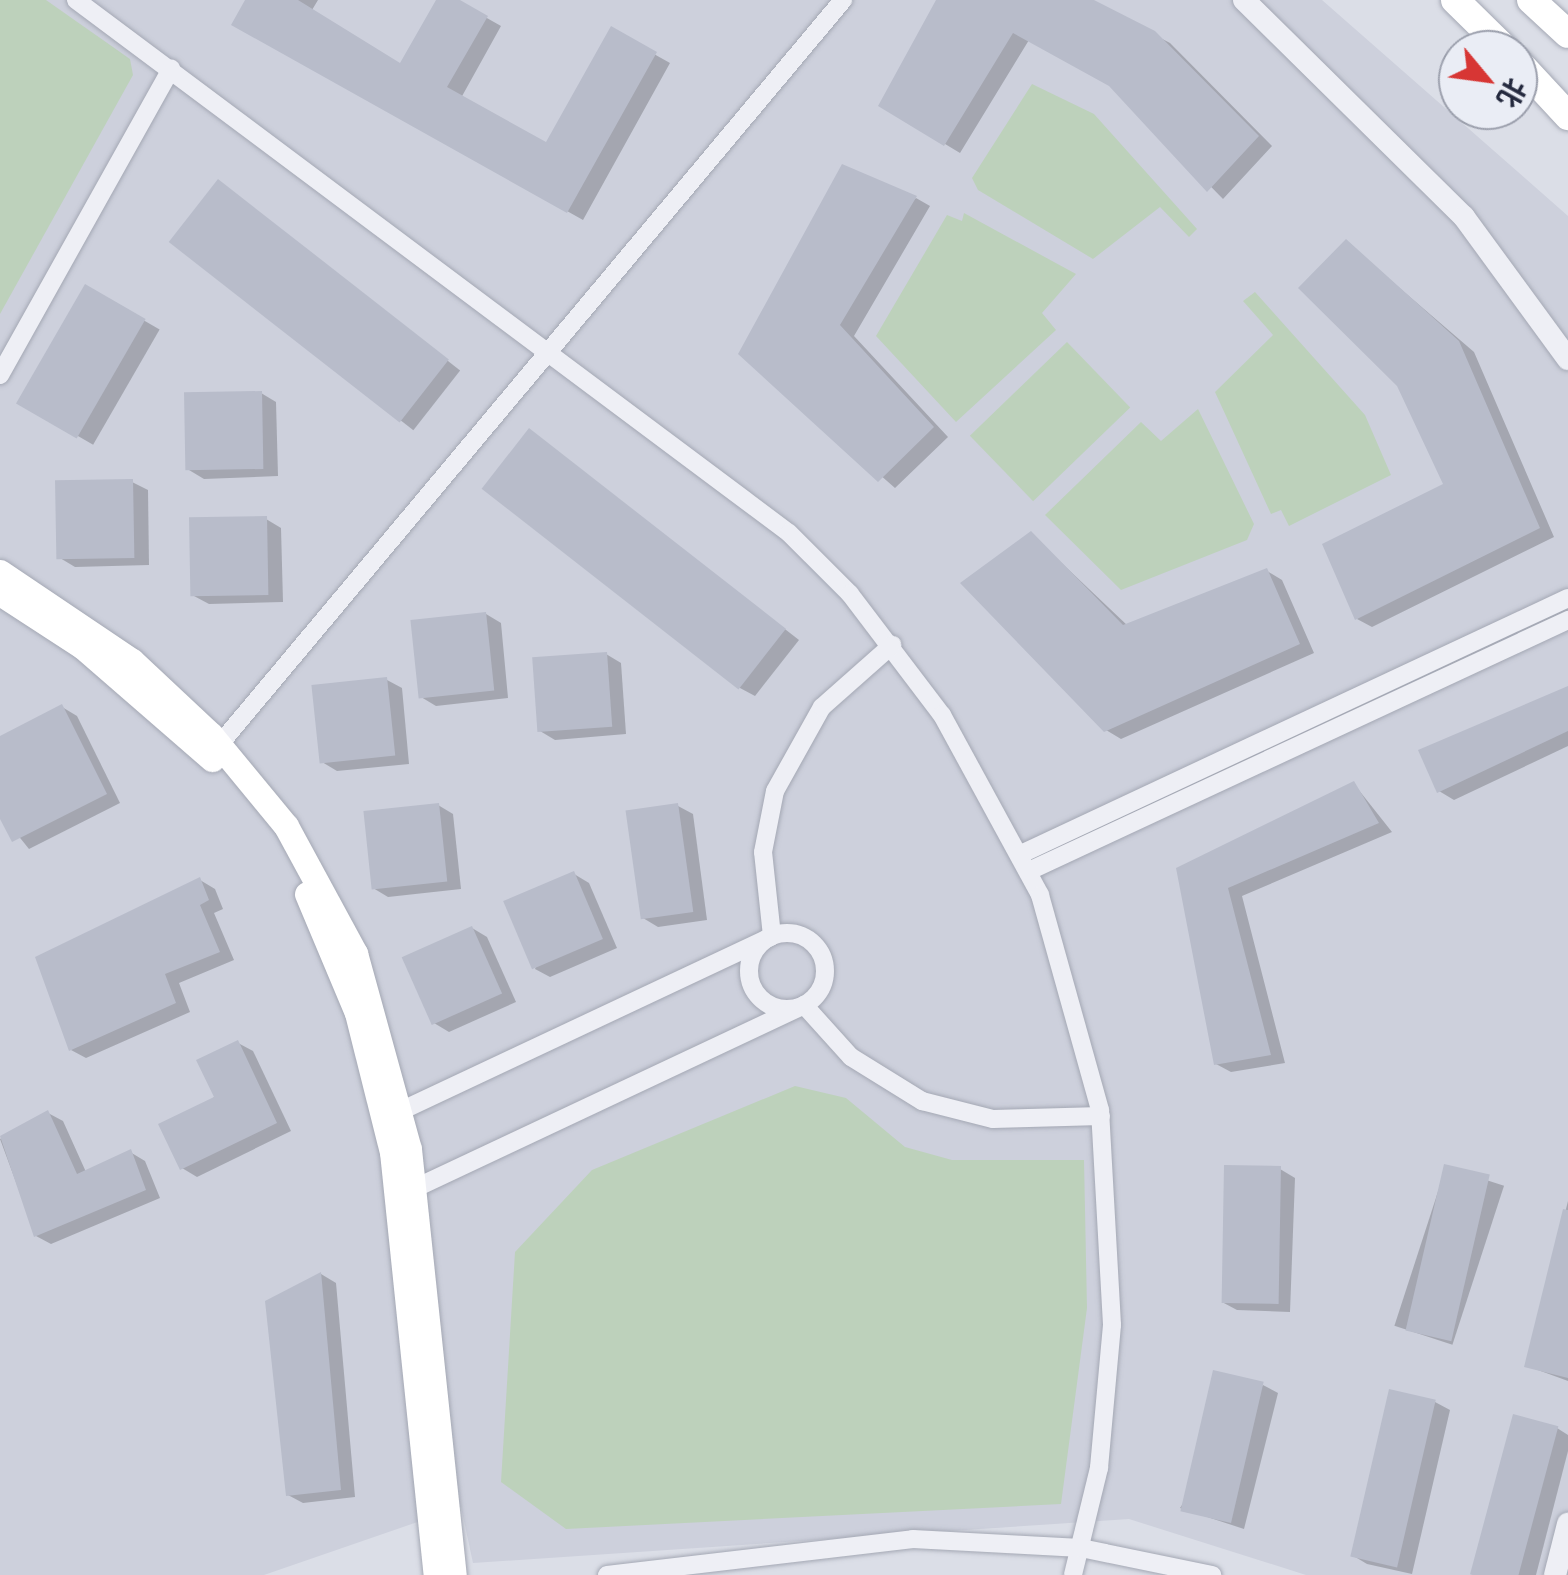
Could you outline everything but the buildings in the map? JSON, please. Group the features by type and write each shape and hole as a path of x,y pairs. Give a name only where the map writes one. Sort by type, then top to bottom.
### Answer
{"main road":[{"path":"1455,0 1486,30"},
{"path":"1531,0 1568,34"},
{"path":"1538,84 1568,116"},
{"path":"0,572 132,661 215,751 312,903 393,1114 454,1575"},
{"path":"0,593 83,647 215,751"},
{"path":"406,1193 436,1575"}],"street":[{"path":"76,0 789,533 892,645 1025,862 1079,1010 1100,1116 1112,1325 1099,1468 1073,1575"},
{"path":"215,751 843,0"},
{"path":"1244,0 1464,217 1568,360"},
{"path":"0,374 171,69"},
{"path":"1025,862 1568,598"},
{"path":"1025,862 1568,620"},
{"path":"772,936 762,852 774,791 822,708 892,645"},
{"path":"772,936 754,952 752,988 769,1005 804,1005 852,1057 922,1102 993,1119 1100,1116"},
{"path":"393,1114 772,936 806,938 822,954 821,989 804,1005 406,1193"},
{"path":"1555,1575 1568,1524"},
{"path":"607,1575 867,1541 1080,1548 1212,1575"}],"shaded area":[{"path":"0,0 1322,0 1438,102 1438,130 1470,130 1568,216 1568,1575 1306,1575 1129,1519 473,1563 461,1507 264,1575 0,1575"}],"green space":[{"path":"0,0 46,0 130,59 133,75 0,314"},
{"path":"1032,84 1094,114 1197,229 1189,237 1160,207 1093,259 978,190 972,178"},
{"path":"964,213 1076,274 1042,313 1056,330 956,422 876,336 947,215 962,221"},
{"path":"1255,292 1365,415 1391,475 1289,526 1281,510 1271,514 1215,392 1273,335 1243,301"},
{"path":"1067,342 1130,407 1033,501 970,436"},
{"path":"1198,409 1254,524 1247,540 1121,590 1045,515 1141,422 1161,441"},
{"path":"795,1086 846,1098 905,1147 952,1160 1084,1160 1087,1308 1061,1504 566,1529 501,1482 515,1252 592,1170"}]}
